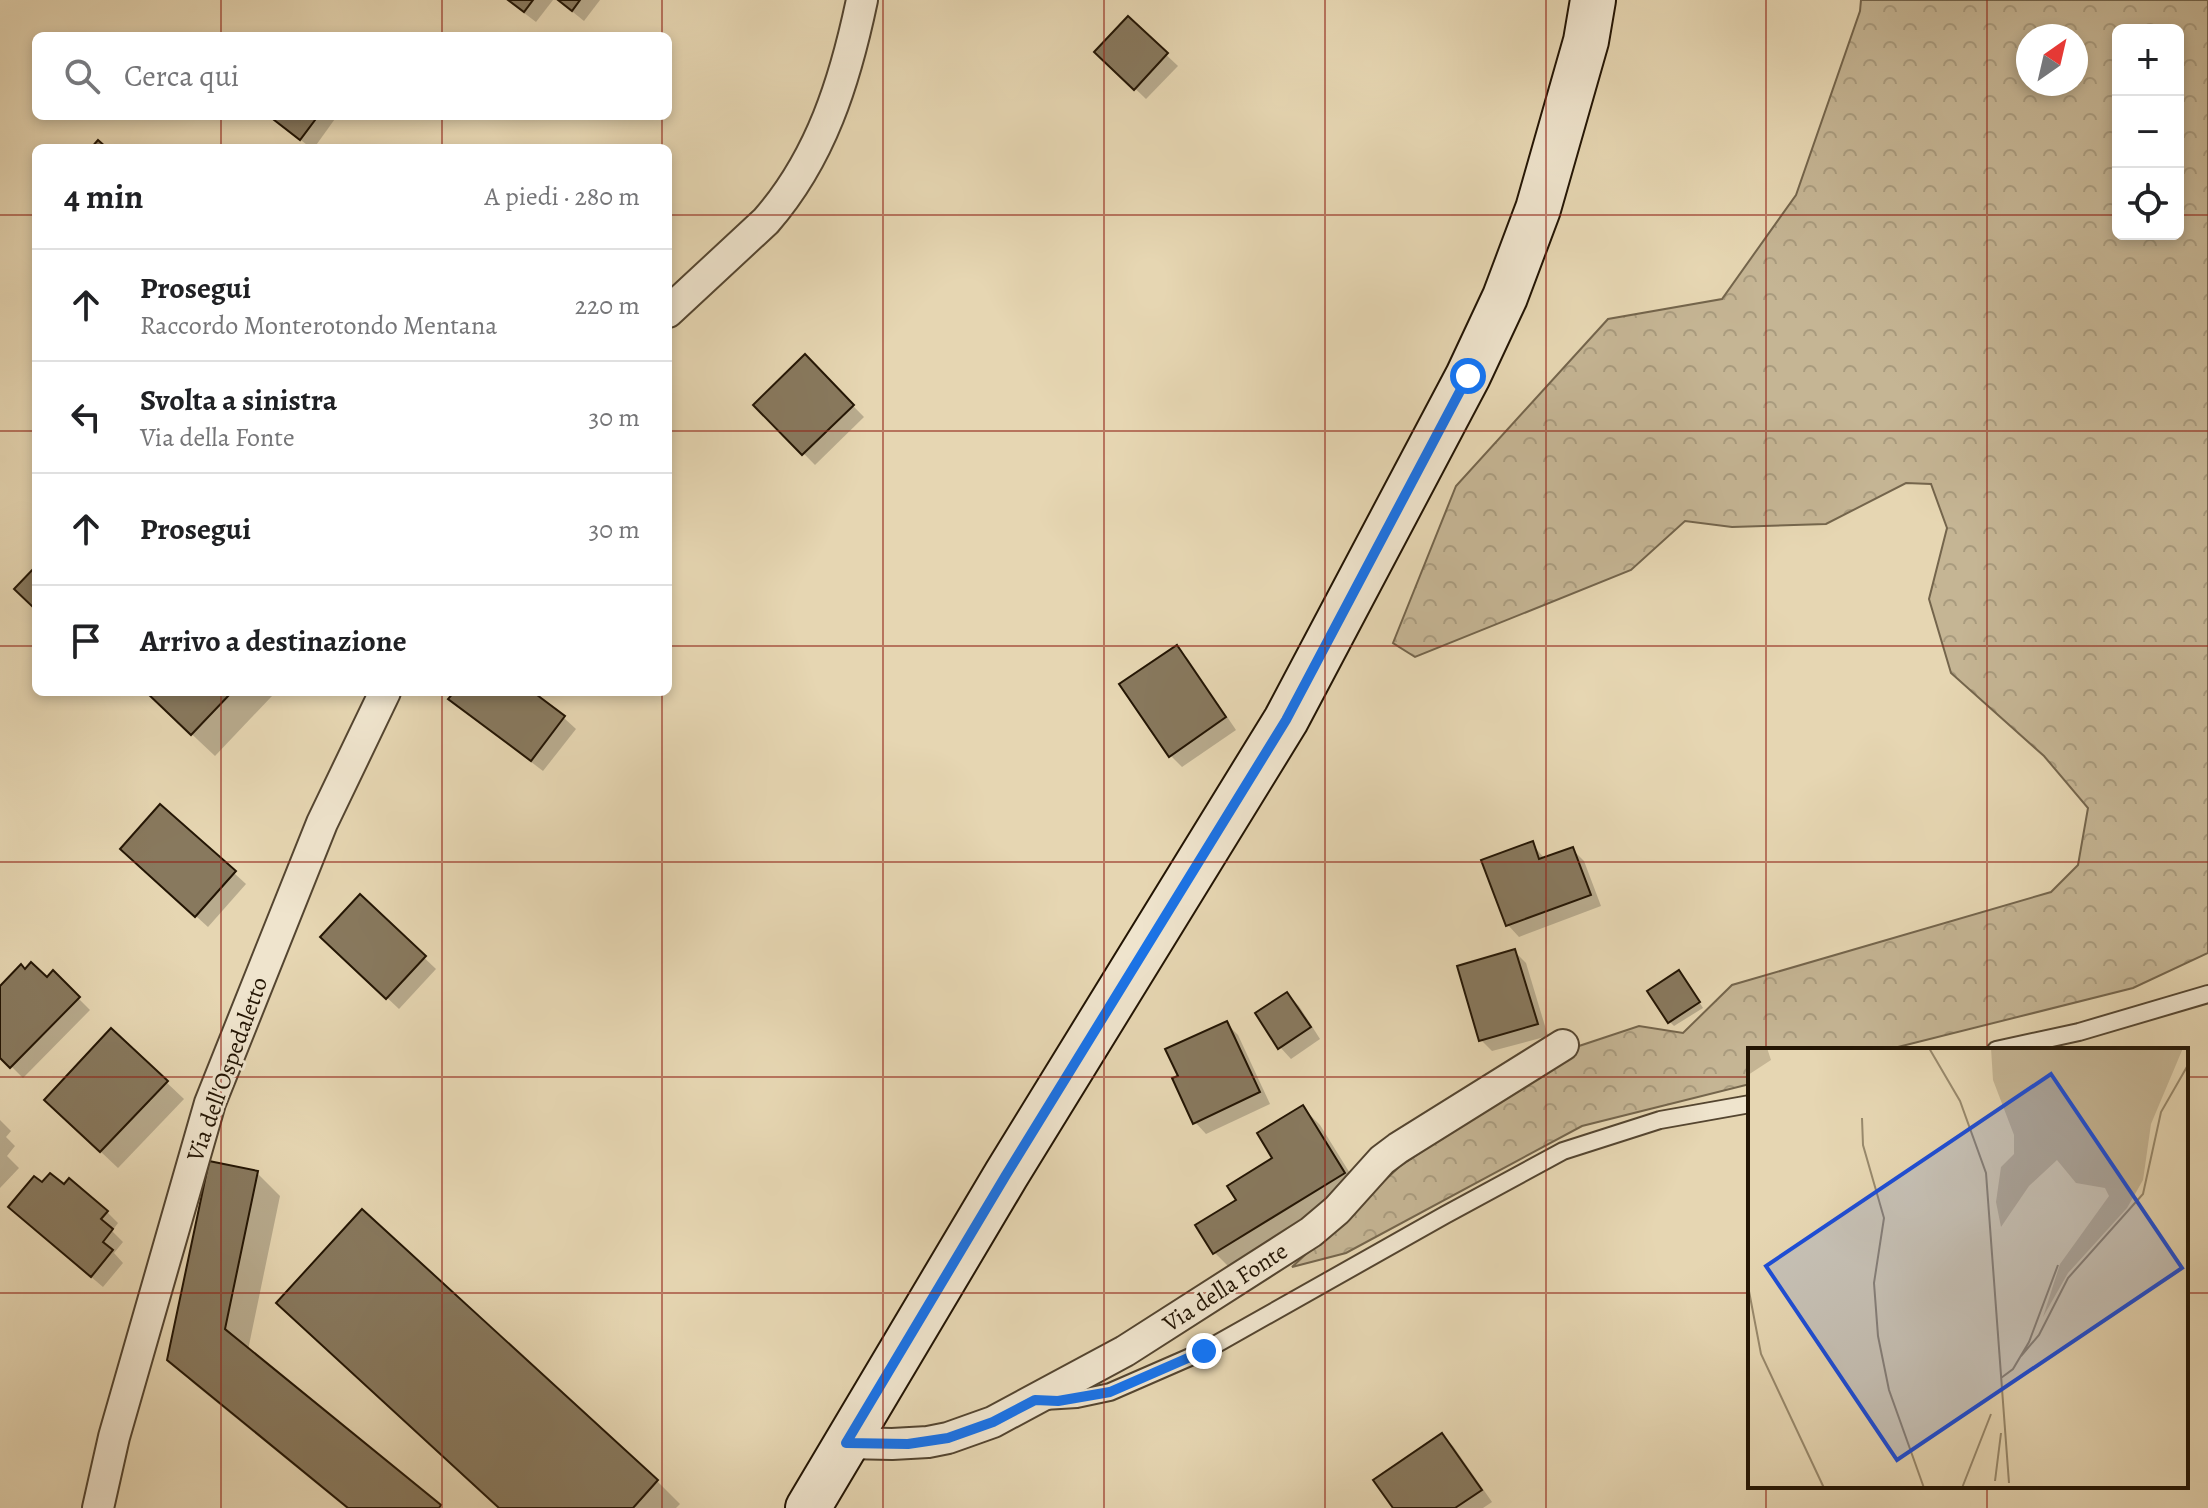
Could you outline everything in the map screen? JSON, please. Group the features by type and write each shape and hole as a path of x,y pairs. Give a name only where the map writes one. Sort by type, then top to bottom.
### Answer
{"main road":[{"path":"808,1508 1006,1175 1286,720 1468,376 1505,297 1538,209 1586,41 1593,0"}],"street":[{"path":"672,308 766,221 804,170 836,98 862,0"},
{"name":"Via dell'Ospedaletto","path":"98,1508 114,1437 210,1103 322,823 383,696"},
{"name":"Via della Fonte","path":"846,1443 908,1444 948,1438 993,1422 1125,1351 1311,1232 1349,1199 1382,1160 1563,1045"}],"lane":[{"path":"2005,1048 2079,1032 2208,994"},
{"path":"1035,1400 1068,1400 1110,1392 1204,1351 1563,1151 1660,1120 1748,1104"}],"green space":[{"path":"1861,0 2208,0 2208,953 2133,988 1894,1048 1748,1048 1748,1084 1582,1126 1346,1253 1292,1267 1399,1167 1573,1048 1639,1026 1683,1033 1732,985 2051,892 2078,865 2088,808 2044,756 1951,673 1929,599 1947,528 1931,484 1906,483 1826,524 1732,527 1685,521 1631,570 1415,657 1393,643 1456,486 1608,319 1722,299 1796,195 1860,11"}],"building":[{"path":"508,0 533,0 524,12"},
{"path":"558,0 580,0 572,11"},
{"path":"1128,16 1168,53 1134,90 1094,52"},
{"path":"274,120 315,120 300,140"},
{"path":"805,354 854,405 802,455 753,405"},
{"path":"32,570 32,606 14,589"},
{"path":"1177,645 1226,717 1169,757 1119,684"},
{"path":"150,696 228,696 191,735"},
{"path":"451,696 538,696 565,716 531,761 448,699"},
{"path":"160,804 236,871 195,917 120,849"},
{"path":"1533,841 1539,859 1573,847 1591,895 1506,926 1481,860"},
{"path":"360,894 426,956 386,999 320,937"},
{"path":"1515,949 1538,1024 1479,1041 1457,966"},
{"path":"31,962 47,977 53,970 80,997 10,1068 0,1058 0,986 21,964 25,969"},
{"path":"1679,970 1700,1002 1668,1023 1647,991"},
{"path":"1287,992 1311,1027 1278,1049 1255,1013"},
{"path":"1227,1021 1260,1092 1193,1124 1172,1078 1178,1076 1165,1049"},
{"path":"111,1028 168,1081 100,1152 44,1100"},
{"path":"1303,1105 1345,1173 1213,1254 1195,1225 1236,1200 1227,1186 1272,1158 1257,1133"},
{"path":"209,1161 258,1171 225,1329 441,1505 439,1508 348,1508 167,1360"},
{"path":"50,1173 64,1184 69,1178 108,1211 101,1219 113,1229 103,1242 113,1250 91,1277 8,1207 34,1176 42,1182"},
{"path":"362,1209 658,1480 633,1508 499,1508 276,1303"},
{"path":"1442,1433 1482,1490 1455,1508 1393,1508 1373,1480"}],"route":[{"path":"1204,1351 1110,1392 1077,1399 1035,1400 993,1422 948,1438 908,1444 846,1443 1006,1175 1286,720 1468,376"}]}
